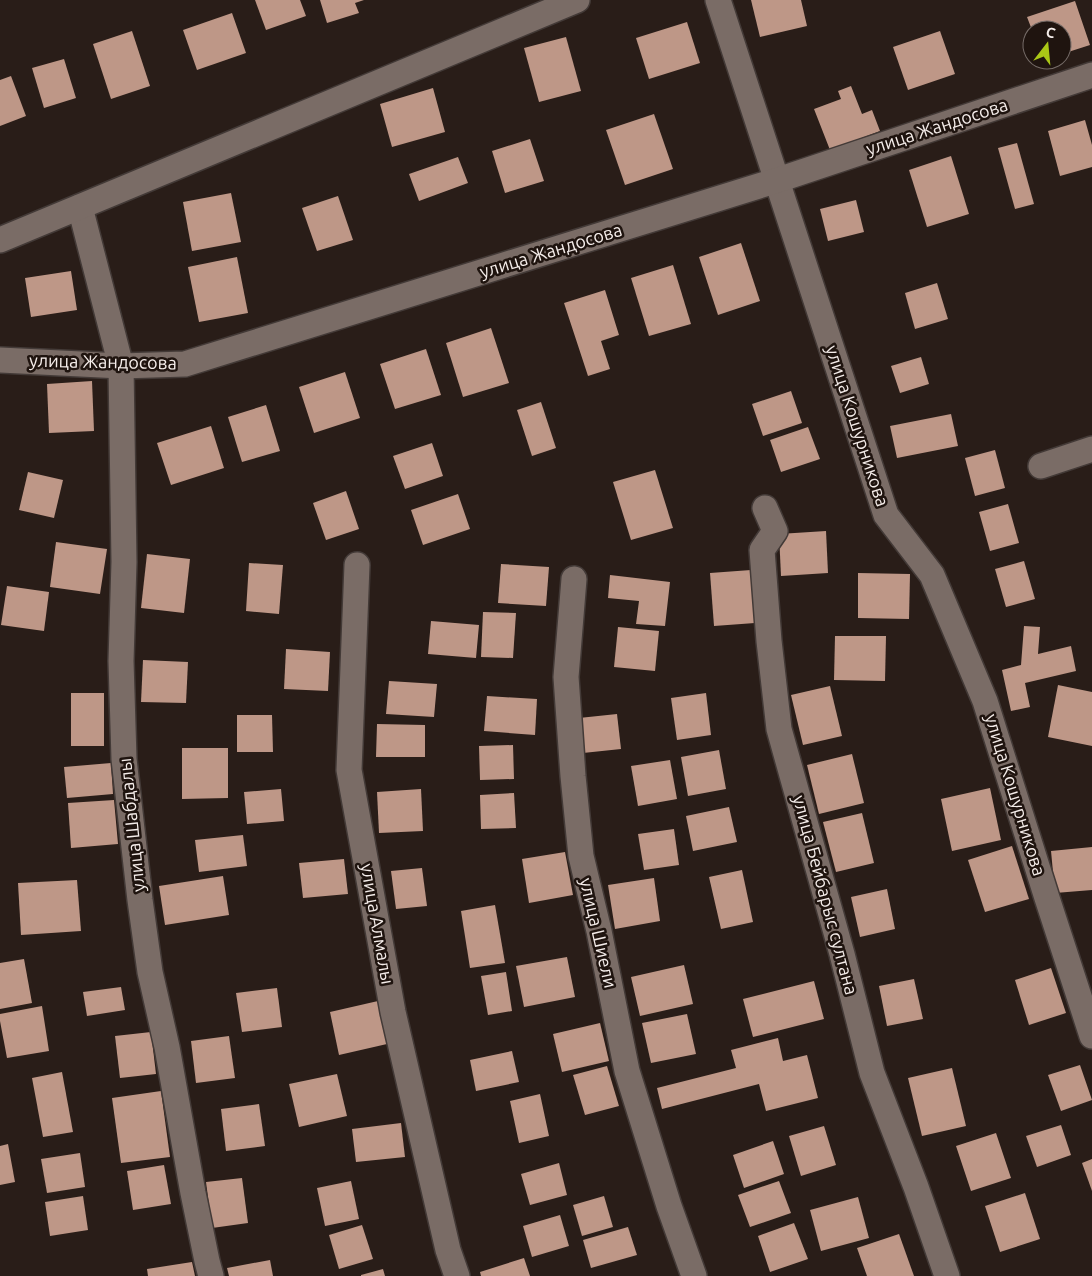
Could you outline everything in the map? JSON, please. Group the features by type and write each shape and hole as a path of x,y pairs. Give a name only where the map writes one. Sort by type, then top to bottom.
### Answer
{"street":[{"path":"0,240 577,0"},
{"name":"улица Кошурникова","path":"718,0 886,515 932,575 985,701 1092,1036"},
{"name":"улица Жандосова","path":"0,360 121,366 185,364 778,180 1092,75"},
{"name":"улица Шабдалы","path":"80,206 121,366 124,562 121,661 124,759 140,900 150,972 167,1047 206,1261 211,1276"},
{"path":"1041,466 1092,449"},
{"name":"улица Бейбарыс султана","path":"765,508 775,531 762,550 768,641 779,729 842,954 872,1073 916,1187 947,1276"},
{"name":"улица Алмалы","path":"357,565 349,770 393,1012 448,1250 457,1276"},
{"name":"улица Шиели","path":"574,579 566,677 580,856 599,932 627,1071 668,1206 694,1276"}],"building":[{"path":"255,0 300,0 306,16 266,30"},
{"path":"320,0 364,0 355,3 359,13 327,23"},
{"path":"751,0 801,0 807,26 760,37"},
{"path":"1075,1 1090,45 1072,51 1072,20 1028,20 1027,17"},
{"path":"232,13 246,53 197,70 183,30"},
{"path":"687,22 700,63 649,79 636,38"},
{"path":"132,31 150,86 111,99 93,44"},
{"path":"940,31 955,74 908,90 893,47"},
{"path":"566,37 581,91 539,102 524,48"},
{"path":"64,59 76,98 44,108 32,68"},
{"path":"11,76 26,116 0,126 0,80"},
{"path":"851,86 862,114 872,110 880,131 830,150 814,109 841,99 838,91"},
{"path":"433,88 445,132 392,147 380,104"},
{"path":"654,114 673,169 625,185 606,130"},
{"path":"1085,120 1092,145 1092,167 1060,176 1048,131"},
{"path":"530,139 544,181 505,193 492,151"},
{"path":"1017,143 1034,204 1015,209 998,148"},
{"path":"951,156 969,214 927,227 909,170"},
{"path":"458,157 468,183 419,201 409,174"},
{"path":"231,193 241,242 192,251 183,202"},
{"path":"338,196 353,240 317,251 302,208"},
{"path":"856,200 864,232 828,241 820,209"},
{"path":"741,243 760,301 718,315 699,257"},
{"path":"237,257 248,313 199,322 188,267"},
{"path":"673,265 691,324 649,336 631,278"},
{"path":"71,271 77,310 31,317 25,278"},
{"path":"937,283 948,319 915,329 905,293"},
{"path":"605,290 619,335 601,341 610,369 588,376 564,303"},
{"path":"491,328 509,383 463,397 446,343"},
{"path":"426,349 441,395 395,409 380,364"},
{"path":"921,357 929,384 900,393 891,366"},
{"path":"345,372 360,418 314,433 299,387"},
{"path":"92,381 94,431 49,433 47,384"},
{"path":"791,391 802,423 763,436 752,404"},
{"path":"541,402 556,448 532,456 517,410"},
{"path":"266,405 280,451 242,462 228,417"},
{"path":"951,414 958,446 897,458 890,426"},
{"path":"211,426 224,468 171,485 157,443"},
{"path":"808,427 820,459 781,472 770,440"},
{"path":"432,443 443,476 405,489 393,456"},
{"path":"995,450 1005,488 975,496 965,458"},
{"path":"655,470 673,528 631,540 613,482"},
{"path":"28,472 63,480 54,518 19,510"},
{"path":"346,491 359,529 326,540 313,503"},
{"path":"458,494 470,529 423,545 411,510"},
{"path":"1008,504 1019,543 990,551 979,512"},
{"path":"826,531 828,573 781,576 779,534"},
{"path":"56,542 107,549 100,594 50,587"},
{"path":"147,554 190,559 184,613 141,608"},
{"path":"1024,561 1035,599 1006,607 995,569"},
{"path":"249,563 283,565 279,614 246,611"},
{"path":"501,564 549,567 546,606 498,603"},
{"path":"751,570 755,623 714,626 710,573"},
{"path":"858,573 910,574 909,619 858,618"},
{"path":"610,575 670,582 665,626 636,624 639,601 608,598"},
{"path":"7,586 49,592 44,631 1,625"},
{"path":"483,612 516,613 513,658 481,657"},
{"path":"431,621 479,625 476,658 428,654"},
{"path":"1024,626 1040,627 1038,654 1071,646 1076,671 1025,683 1030,707 1011,711 1002,670 1021,665"},
{"path":"618,627 659,631 655,671 614,667"},
{"path":"835,636 886,636 885,681 834,680"},
{"path":"286,649 330,652 328,691 284,689"},
{"path":"143,660 188,662 186,703 141,702"},
{"path":"389,681 437,684 434,717 386,714"},
{"path":"1058,685 1092,692 1092,746 1048,737"},
{"path":"830,686 842,736 803,745 791,695"},
{"path":"71,693 104,693 104,746 71,746"},
{"path":"706,693 711,735 677,740 671,698"},
{"path":"487,696 537,699 535,735 484,731"},
{"path":"617,714 621,749 583,753 579,718"},
{"path":"237,715 272,715 273,752 237,752"},
{"path":"377,724 425,725 425,757 376,757"},
{"path":"513,745 514,779 480,780 479,746"},
{"path":"182,748 228,748 228,798 182,799"},
{"path":"719,750 726,789 688,796 681,757"},
{"path":"852,754 864,803 819,814 807,765"},
{"path":"670,760 677,799 638,806 631,766"},
{"path":"111,763 113,794 67,798 64,767"},
{"path":"990,788 1001,840 952,851 941,799"},
{"path":"281,789 284,821 247,824 244,792"},
{"path":"421,789 423,831 379,833 377,792"},
{"path":"514,793 516,828 481,829 480,795"},
{"path":"114,800 118,844 71,848 68,803"},
{"path":"729,807 737,842 693,851 686,816"},
{"path":"862,813 874,863 836,872 823,822"},
{"path":"674,829 679,865 644,870 638,834"},
{"path":"243,835 247,866 199,872 195,840"},
{"path":"1012,846 1029,899 985,912 968,860"},
{"path":"1092,847 1092,890 1055,893 1051,851"},
{"path":"565,852 573,895 529,903 522,859"},
{"path":"344,859 348,894 303,898 299,863"},
{"path":"422,868 427,906 396,909 391,871"},
{"path":"742,870 753,922 721,929 709,877"},
{"path":"223,876 229,915 165,925 159,886"},
{"path":"654,878 660,921 615,929 608,885"},
{"path":"77,880 81,931 21,935 18,883"},
{"path":"887,889 895,929 860,937 851,897"},
{"path":"495,905 505,963 470,968 461,911"},
{"path":"567,957 575,997 524,1007 516,966"},
{"path":"24,959 32,1003 0,1009 0,963"},
{"path":"684,965 693,1004 640,1016 631,977"},
{"path":"1051,968 1066,1013 1029,1025 1015,980"},
{"path":"506,972 512,1011 488,1015 481,976"},
{"path":"914,979 923,1019 887,1026 879,986"},
{"path":"814,981 824,1019 753,1037 743,999"},
{"path":"121,987 125,1010 87,1016 83,992"},
{"path":"277,988 282,1027 242,1032 236,993"},
{"path":"378,1001 387,1044 339,1055 330,1012"},
{"path":"42,1006 49,1051 7,1058 0,1014"},
{"path":"687,1014 696,1054 651,1063 642,1023"},
{"path":"600,1023 609,1061 562,1072 553,1034"},
{"path":"151,1032 156,1074 120,1078 115,1036"},
{"path":"229,1036 235,1078 196,1083 191,1041"},
{"path":"778,1038 783,1061 807,1055 818,1098 766,1111 759,1084 662,1109 657,1088 736,1068 731,1050"},
{"path":"512,1051 519,1082 476,1091 470,1060"},
{"path":"1080,1065 1092,1100 1061,1111 1048,1075"},
{"path":"607,1066 619,1106 585,1115 573,1075"},
{"path":"952,1068 966,1126 922,1136 908,1078"},
{"path":"62,1072 73,1132 43,1137 32,1078"},
{"path":"337,1074 347,1116 299,1127 289,1084"},
{"path":"161,1091 170,1157 121,1163 112,1098"},
{"path":"540,1094 549,1136 519,1143 510,1101"},
{"path":"259,1104 265,1146 226,1151 221,1109"},
{"path":"401,1123 405,1157 356,1162 352,1129"},
{"path":"1061,1125 1071,1155 1037,1167 1026,1136"},
{"path":"824,1126 836,1165 801,1176 789,1136"},
{"path":"996,1133 1011,1178 971,1191 956,1146"},
{"path":"773,1141 784,1174 744,1188 733,1155"},
{"path":"8,1144 15,1182 0,1185 0,1146"},
{"path":"80,1153 85,1187 47,1193 41,1159"},
{"path":"1092,1159 1092,1191 1082,1163"},
{"path":"559,1163 567,1195 530,1205 521,1174"},
{"path":"164,1165 171,1204 133,1210 127,1171"},
{"path":"242,1178 248,1223 212,1228 206,1182"},
{"path":"351,1181 359,1219 325,1226 317,1188"},
{"path":"779,1181 791,1213 750,1227 738,1195"},
{"path":"1025,1193 1040,1239 1000,1252 985,1206"},
{"path":"83,1196 88,1230 50,1236 45,1202"},
{"path":"604,1196 613,1227 582,1236 573,1205"},
{"path":"858,1197 869,1238 821,1251 810,1210"},
{"path":"560,1215 569,1246 532,1257 523,1226"},
{"path":"794,1223 808,1259 770,1272 758,1236"},
{"path":"362,1225 373,1259 339,1269 329,1235"},
{"path":"628,1227 637,1255 591,1268 583,1240"},
{"path":"899,1234 914,1276 867,1276 857,1248"},
{"path":"524,1258 530,1276 481,1276 480,1272"},
{"path":"270,1260 273,1276 229,1276 227,1268"},
{"path":"192,1262 195,1276 148,1276 147,1269"},
{"path":"383,1269 385,1276 361,1276 361,1275"}]}
